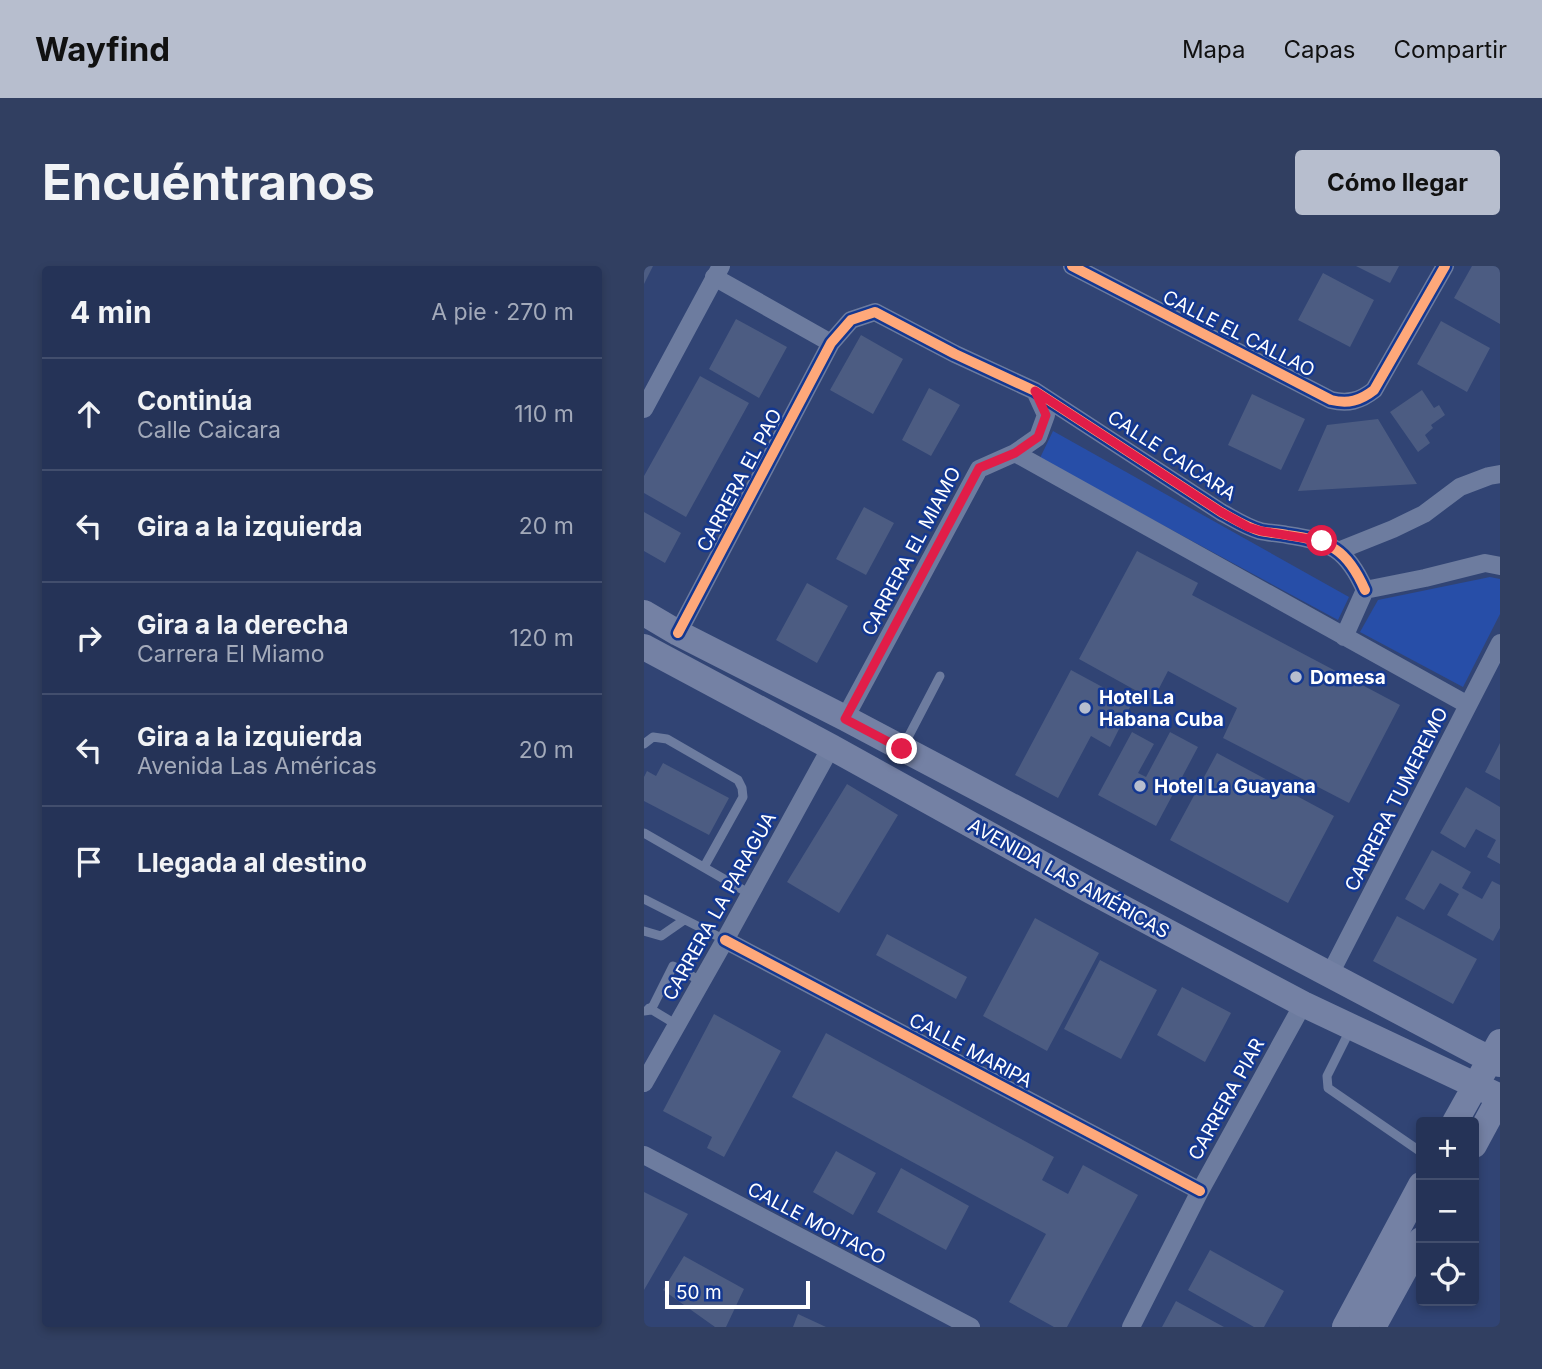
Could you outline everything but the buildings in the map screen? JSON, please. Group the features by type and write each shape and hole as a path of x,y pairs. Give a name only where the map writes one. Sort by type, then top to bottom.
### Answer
{"main road":[{"name":"AVENIDA LAS AMÉRICAS","path":"644,613 1330,974 1497,1055"},
{"name":"AVENIDA LAS AMÉRICAS","path":"644,647 1303,1004 1500,1097"},
{"path":"1458,1117 1497,1055"},
{"path":"1479,1136 1500,1097"},
{"path":"1345,1327 1416,1194"},
{"path":"1373,1327 1419,1243"}],"street":[{"name":"CALLE EL CALLAO","path":"1072,266 1331,400 1342,403 1354,402 1374,390 1445,266"},
{"path":"644,409 717,272 831,343"},
{"name":"CALLE CAICARA","path":"831,343 851,320 875,312 955,355 1035,391 1248,527 1322,541 1338,551"},
{"name":"CARRERA EL PAO","path":"678,633 831,343"},
{"name":"CARRERA EL MIAMO","path":"845,719 979,468 1015,453 1038,437 1046,415 1035,391"},
{"path":"1015,453 1468,705"},
{"path":"1365,590 1353,566 1338,551 1424,514 1460,487 1500,474"},
{"path":"1365,590 1425,579 1485,563 1500,566"},
{"path":"1344,637 1365,590"},
{"name":"CARRERA TUMEREMO","path":"1330,974 1500,643"},
{"name":"CARRERA LA PARAGUA","path":"644,1083 831,747"},
{"name":"CALLE MARIPA","path":"725,940 1200,1191"},
{"name":"CARRERA PIAR","path":"1131,1327 1200,1191 1303,1004"},
{"name":"CALLE MOITACO","path":"644,1155 971,1327"}],"lane":[{"path":"902,749 940,676"},
{"path":"644,744 653,737 667,739 738,780 742,788 743,797 704,867"},
{"path":"644,833 750,894"},
{"path":"644,899 725,940"},
{"path":"644,931 661,936 684,920"},
{"path":"677,1025 646,1009 673,966 701,981"},
{"path":"1351,1027 1327,1076 1328,1088 1416,1149"}],"shaded area":[{"path":"1053,431 1349,597 1338,620 1039,460"},
{"path":"1490,577 1500,579 1500,614 1463,687 1360,632 1378,600"}],"cycle path":[{"path":"1072,266 1331,400 1343,402 1359,399 1374,390 1445,266"},
{"path":"678,633 831,343 851,320 875,312 955,354 1035,391 1240,523 1260,531 1315,540 1335,549 1351,565 1365,590"},
{"path":"725,940 1200,1191"}],"place":[{"name":"Domesa","path":"1296,677"},
{"name":"Hotel La Habana Cuba","path":"1085,708"},
{"name":"Hotel La Guayana","path":"1140,786"}],"route":[{"path":"902,749 845,719 979,468 1015,453 1038,437 1046,415 1035,391 1248,527 1322,541"}]}
